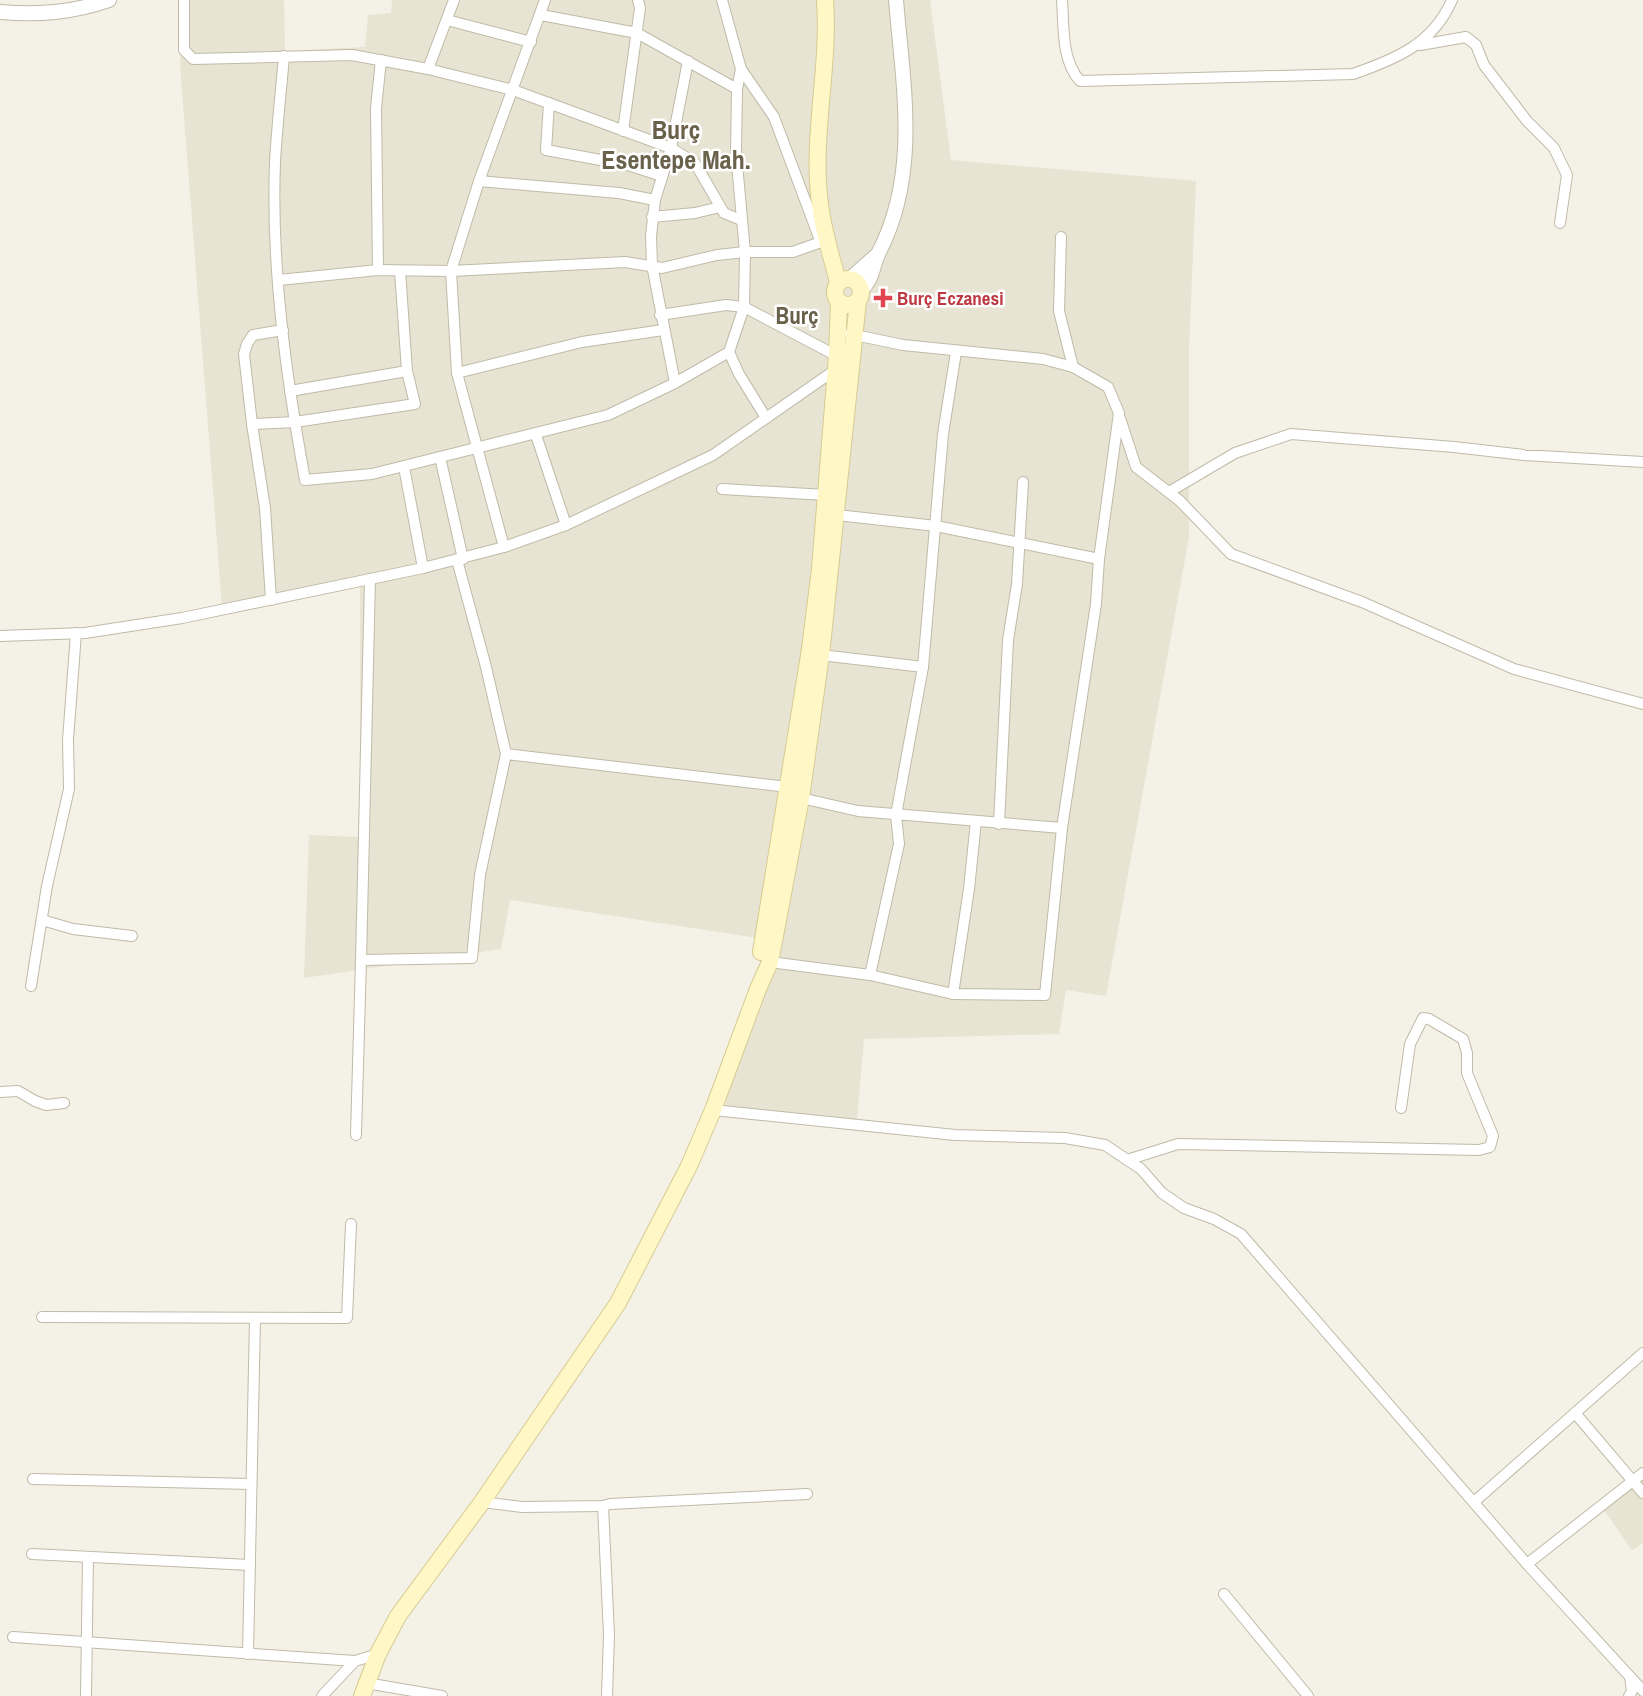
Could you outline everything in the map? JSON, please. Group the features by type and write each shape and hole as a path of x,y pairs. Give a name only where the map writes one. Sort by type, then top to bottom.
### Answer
{"main road":[{"path":"364,1689 378,1654 415,1591 482,1502 618,1303 689,1166 770,962 801,799 794,778 841,361 855,335 852,288 824,243 820,204 818,164 827,24 825,0"},
{"path":"758,989 759,962 794,778 821,655 837,515 841,361 837,332 839,302 835,290 852,288"}],"street":[{"path":"0,12 38,15 90,7 109,0"},
{"path":"184,0 184,50 193,59 352,55 428,69 513,90 671,148 695,163 720,207 729,217 741,220"},
{"path":"428,69 454,0"},
{"path":"504,547 457,373 451,271 478,181 545,0"},
{"path":"623,131 640,8 638,0"},
{"path":"279,280 378,270 451,271 625,262 662,268 717,255 793,252 824,243 775,117 741,69 722,0"},
{"path":"852,288 888,238 905,171 906,140 896,0"},
{"path":"1062,0 1070,67 1080,81 1353,74 1380,65 1427,39 1446,15 1452,0"},
{"path":"541,15 637,33 737,89"},
{"path":"447,20 531,42"},
{"path":"1414,46 1466,37 1476,45 1484,65 1527,121 1554,148 1567,175 1560,223"},
{"path":"284,56 275,162 275,222 290,391 305,480 372,474 608,415 676,383 729,352 744,307 745,252 736,153 737,89 741,69"},
{"path":"378,270 376,108 382,60"},
{"path":"676,383 663,330 652,265 652,217 671,148 688,61"},
{"path":"549,103 546,150 628,165 662,176"},
{"path":"478,181 619,192 655,200"},
{"path":"652,217 695,213 720,207"},
{"path":"1061,237 1059,311 1073,367"},
{"path":"251,424 295,422 415,404 407,371 400,271"},
{"path":"0,636 76,633 182,618 460,560 504,547 566,525 713,455 841,361 744,307 726,305 660,315"},
{"path":"271,600 262,484 251,424 244,354 253,335 283,330"},
{"path":"457,373 582,342 663,330"},
{"path":"837,332 956,352 1043,359 1073,367 1108,387 1136,467 1169,492 1231,554 1362,602 1514,669 1643,704"},
{"path":"729,352 766,418"},
{"path":"870,975 899,844 896,815 923,667 943,435 956,352"},
{"path":"290,391 407,371"},
{"path":"770,962 870,975 953,994 1045,995 1062,828 1096,604 1099,559 1119,414"},
{"path":"1169,492 1236,453 1291,434 1440,445 1524,455 1643,462"},
{"path":"536,435 566,525"},
{"path":"1112,473 1131,453"},
{"path":"361,960 472,958 480,875 506,754 460,560 440,457"},
{"path":"404,467 423,568"},
{"path":"999,824 1008,640 1017,584 1023,482"},
{"path":"722,489 826,495"},
{"path":"837,515 936,526 1099,559"},
{"path":"356,1135 370,579"},
{"path":"31,986 69,789 68,740 76,633"},
{"path":"821,655 923,667"},
{"path":"506,754 794,778"},
{"path":"801,799 858,811 1062,828"},
{"path":"953,994 969,889 975,821"},
{"path":"42,920 73,929 132,936"},
{"path":"1126,1160 1178,1144 1479,1150 1490,1147 1493,1136 1467,1073 1467,1053 1463,1039 1429,1019 1423,1018 1410,1044 1401,1108"},
{"path":"0,1092 18,1091 46,1105 64,1103"},
{"path":"713,1110 955,1135 1065,1138 1105,1145 1141,1169 1162,1193 1184,1208 1214,1219 1241,1234 1527,1564 1643,1691"},
{"path":"42,1317 347,1318 351,1224"},
{"path":"248,1654 255,1318"},
{"path":"1474,1502 1643,1353"},
{"path":"1575,1413 1643,1493"},
{"path":"1527,1564 1643,1473"},
{"path":"33,1479 251,1484"},
{"path":"482,1502 522,1507 603,1506 807,1494"},
{"path":"603,1506 610,1636 607,1696"},
{"path":"32,1554 250,1565"},
{"path":"86,1696 88,1557"},
{"path":"1224,1594 1308,1696"},
{"path":"13,1637 355,1661 378,1654"},
{"path":"322,1696 355,1661"},
{"path":"1629,1696 1632,1691 1630,1677"},
{"path":"364,1689 442,1696"}],"shaded area":[{"path":"185,0 284,0 285,51 365,47 368,15 391,13 392,0 930,0 951,160 1196,181 1189,348 1189,537 1106,996 1066,990 1059,1034 864,1039 856,1130 722,1115 777,941 510,900 501,949 304,978 309,835 360,837 360,585 222,607 180,65"},
{"path":"1643,1476 1643,1543 1632,1550 1602,1507"}],"place":[{"name":"Burç Eczanesi","path":"883,298"}],"district":[{"name":"Burç Esentepe Mah.","path":"676,145"},
{"name":"Burç","path":"797,316"}]}
